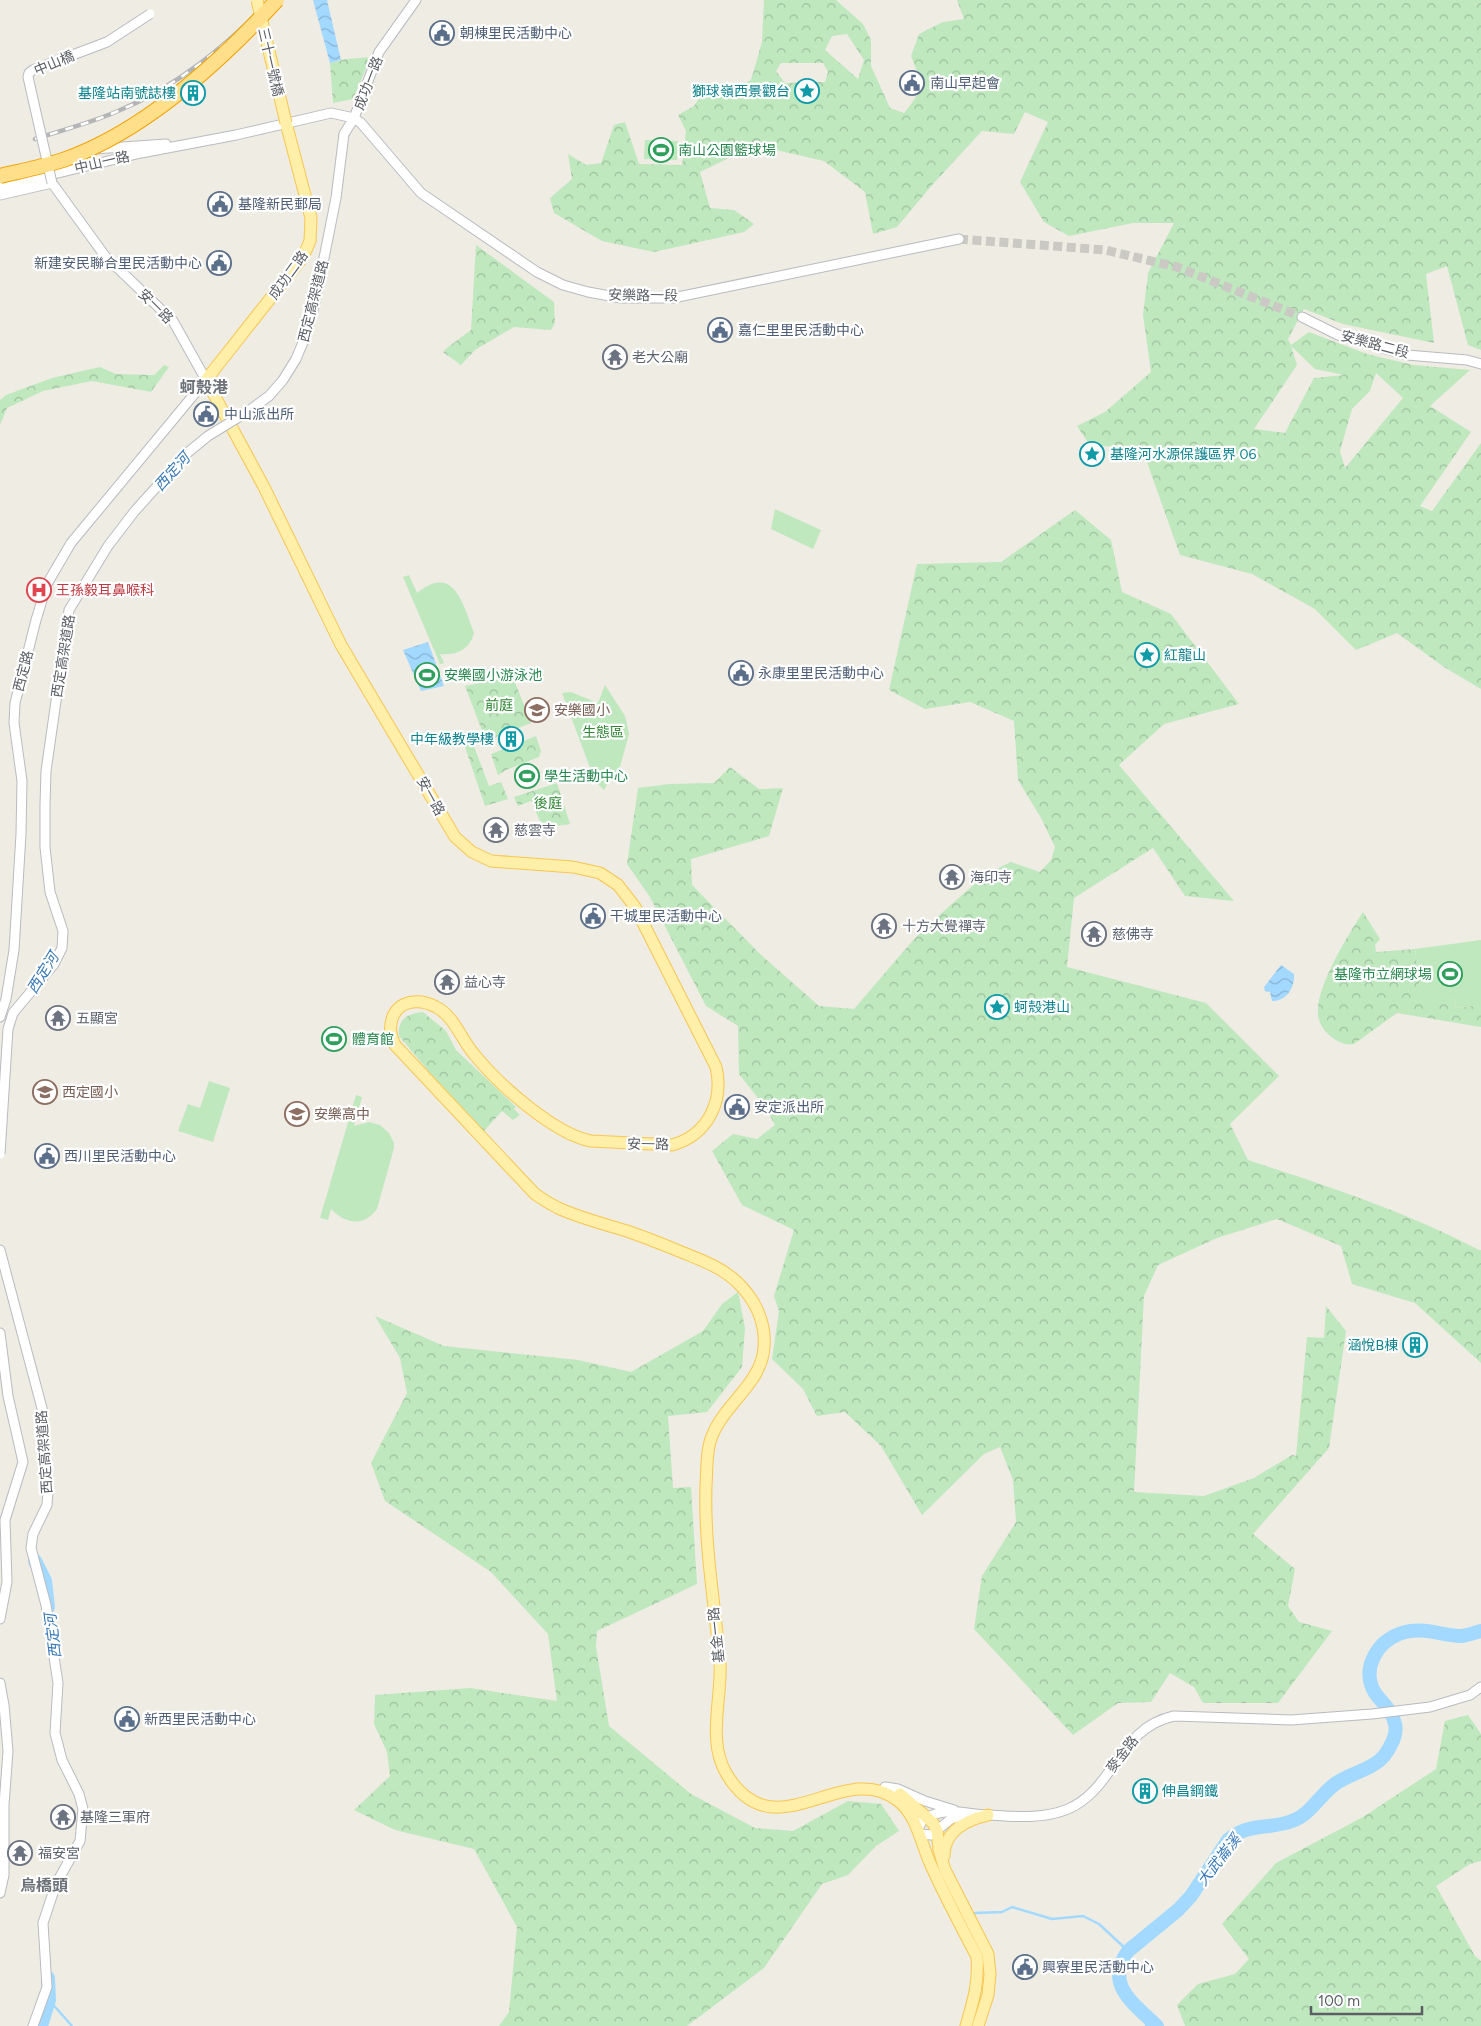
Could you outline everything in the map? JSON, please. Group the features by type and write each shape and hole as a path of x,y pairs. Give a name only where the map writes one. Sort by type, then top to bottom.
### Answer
{"highway":[{"path":"0,176 63,160 99,144 139,120 176,95 211,66 277,0"}],"main road":[{"name":"三十一號橋","path":"257,0 286,123"},
{"name":"成功二路","path":"206,380 303,258 310,241 311,218 286,123"},
{"name":"安一路","path":"206,380 264,487 341,645 451,831 467,848 490,861 585,869 605,876 618,885 635,907 664,964 716,1067 720,1086 716,1104 708,1120 682,1143 672,1145 591,1141 571,1136 560,1130 501,1082 472,1052 447,1015 436,1007 418,1002 403,1004 394,1014 390,1026 390,1036 396,1045 535,1194 557,1208 637,1235 717,1266 730,1275 747,1293 759,1314 764,1334 763,1355"},
{"name":"基金一路","path":"763,1355 755,1374 719,1422 710,1442 707,1461 705,1521 720,1666 718,1751 726,1773 737,1788 754,1803 781,1808 834,1794 885,1787"},
{"path":"885,1787 902,1795 927,1817 937,1831 939,1850 945,1870 988,1954 990,1974 988,1995 978,2026"},
{"name":"基金一路","path":"867,1790 885,1793 898,1800 908,1812 919,1831 930,1863 976,1958 978,1974 976,1993 966,2026"},
{"path":"945,1870 944,1849 951,1834 969,1820 988,1815"}],"street":[{"name":"成功一路","path":"353,118 379,52 416,0"},
{"name":"中山橋","path":"52,183 28,77 29,73 112,39 150,14"},
{"name":"中山一路","path":"0,187 141,153 331,113 353,118"},
{"name":"西定高架道路","path":"0,1154 8,1029 13,1014 54,964 62,948 63,931 50,892 45,847 45,805 46,771 69,610 108,546 134,512 186,454 208,436 269,396 283,380 296,360 306,335 315,303 336,198 344,134 353,118"},
{"name":"安樂路一段","path":"353,118 367,128 421,193 537,272 563,286 588,292 622,298 673,298 959,239"},
{"name":"中山一路","path":"0,169 83,150 204,141"},
{"path":"0,195 52,183"},
{"name":"安一路","path":"52,183 105,256 173,321 206,380"},
{"name":"安樂路二段","path":"1302,317 1338,335 1407,354 1467,360 1481,364"},
{"name":"西定路","path":"0,1017 6,1000 14,950 21,834 22,782 14,723 15,703 45,592 57,565 71,543 206,380"},
{"name":"西定高架道路","path":"0,1250 43,1412 44,1469 48,1492 47,1504 33,1534 31,1548 46,1605 58,1683 56,1733 62,1760 83,1809 80,1841 56,1884 43,1922 47,1987 33,2026"},
{"path":"0,1333 8,1396 23,1462 5,1520 7,1582 0,1619"},
{"path":"0,1683 8,1751 4,1805 4,1874 0,1894"},
{"name":"麥金路","path":"927,1817 954,1810 988,1815 1044,1815 1070,1808 1096,1789 1136,1736 1147,1726 1160,1719 1174,1716 1292,1720 1372,1714 1430,1707 1470,1695 1481,1687"},
{"path":"885,1787 898,1789 925,1801 954,1810"},
{"path":"927,1817 919,1824 919,1831 928,1836 951,1819 972,1812"}],"green space":[{"path":"764,0 836,0 863,24 871,40 871,66 890,108 904,113 916,97 920,86 920,80 911,56 919,34 943,22 964,19 957,0 1481,0 1481,350 1468,345 1447,266 1426,274 1434,343 1343,324 1304,309 1288,339 1291,345 1309,332 1367,354 1413,365 1470,370 1430,406 1471,432 1420,506 1432,511 1481,443 1481,689 1444,667 1397,633 1356,650 1315,609 1252,574 1180,555 1143,451 1089,444 1077,426 1105,412 1151,372 1143,315 1148,273 1174,223 1133,223 1069,236 1044,222 1020,182 1048,122 1025,112 1014,134 982,131 933,184 897,227 873,234 865,192 824,161 763,147 735,155 700,172 710,208 734,210 754,224 744,232 654,252 602,241 554,213 550,198 572,179 568,154 586,165 601,163 614,125 625,122 639,164 682,165 686,131 678,115 694,106 702,94 719,96 751,80 762,42","holes":["847,34 864,60 858,79 825,50 832,36","781,63 823,63 828,72 825,82 785,83 776,71","1291,346 1315,369 1344,375 1314,378 1285,433 1254,429 1297,365","1376,373 1403,398 1345,468 1340,451 1352,409 1370,391"]},
{"path":"371,57 353,99 333,103 330,63 346,59"},
{"name":"南山公園籃球場","path":"645,140 678,141 677,160 644,159"},
{"path":"476,245 554,302 555,323 551,330 514,327 475,350 461,365 443,352 471,330"},
{"path":"164,365 169,367 151,392 92,381 43,391 7,408 0,425 0,400 6,395 52,378 100,367 116,374 154,375"},
{"path":"775,509 821,530 813,549 771,529"},
{"path":"1075,510 1111,540 1122,592 1171,614 1239,704 1164,724 1119,765 1234,901 1185,896 1153,848 1074,898 1067,967 1206,1003 1279,1076 1230,1124 1248,1160 1394,1211 1481,1250 1481,1363 1415,1303 1352,1284 1341,1246 1277,1219 1217,1238 1158,1265 1144,1296 1134,1492 1204,1496 1254,1478 1292,1455 1296,1456 1307,1337 1324,1338 1326,1306 1346,1331 1329,1448 1253,1534 1295,1569 1288,1606 1299,1622 1332,1631 1278,1703 1203,1703 1194,1687 1170,1673 1151,1702 1118,1703 1073,1735 974,1629 982,1576 1016,1522 1013,1480 1000,1447 984,1454 922,1515 881,1446 845,1412 817,1416 803,1389 772,1359 779,1311 774,1296 794,1230 742,1205 712,1151 733,1134 757,1139 775,1125 765,1107 739,1074 738,1026 706,1006 650,897 627,864 638,788 670,784 714,783 730,767 759,789 783,788 769,836 691,859 692,885 760,954 819,1006 854,1009 915,938 986,874 1011,862 1040,872 1051,860 1055,847 1041,818 1018,780 1014,721 970,702 925,709 889,690 917,564 1001,562"},
{"path":"409,575 417,593 430,585 440,583 448,585 455,591 466,610 474,633 472,639 462,650 452,654 440,654 444,663 440,664 403,577"},
{"name":"前庭","path":"513,677 531,723 486,741 465,686"},
{"name":"生態區","path":"605,685 625,716 629,734 617,778 611,777 604,790 595,781 562,693 571,692 598,703"},
{"path":"536,736 541,751 539,757 498,775 491,754"},
{"path":"472,741 489,786 501,782 508,799 485,806 464,744"},
{"name":"後庭","path":"557,783 570,824 543,828 531,801 518,806 514,797"},
{"path":"1363,912 1380,939 1375,945 1376,952 1415,949 1422,1002 1455,998 1456,1008 1476,1005 1476,999 1481,999 1481,1027 1397,1013 1354,1044 1341,1042 1329,1035 1319,1021 1318,1004 1334,962"},
{"name":"基隆市立網球場","path":"1481,940 1481,999 1476,1000 1476,1005 1456,1008 1455,998 1422,1003 1415,949"},
{"path":"423,1012 446,1031 456,1050 516,1107 514,1109 520,1115 513,1120 502,1111 484,1131 399,1036 400,1026 405,1018"},
{"path":"209,1081 230,1088 213,1142 178,1131 188,1104 200,1108"},
{"path":"356,1095 362,1097 354,1126 369,1122 380,1125 389,1133 394,1143 377,1209 372,1215 360,1221 342,1218 331,1209 328,1220 320,1218"},
{"path":"738,1292 745,1328 742,1367 707,1412 668,1416 673,1488 691,1487 697,1584 597,1631 596,1647 609,1726 691,1794 755,1828 793,1831 848,1801 881,1804 899,1831 876,1846 848,1875 822,1884 764,1968 687,2026 499,2026 509,2012 517,1927 474,1849 395,1830 354,1810 390,1776 387,1752 374,1724 375,1695 470,1688 557,1701 548,1634 491,1572 385,1501 371,1463 407,1393 400,1358 375,1316 444,1346 578,1360 631,1372 703,1331 722,1304"},
{"path":"1468,1715 1481,1734 1481,1861 1470,1864 1436,1886 1475,1956 1481,1961 1481,2026 1185,2026 1177,2005 1198,1984 1235,1974 1249,1959 1222,1924 1276,1863 1363,1817 1436,1769 1445,1721"}],"water":[{"path":"313,0 327,0 341,60 330,63"},
{"name":"安樂國小游泳池","path":"428,642 444,686 421,691 403,650"},
{"path":"1281,965 1294,974 1293,984 1286,996 1272,1001 1270,992 1265,991 1264,987"}],"waterway":[{"name":"西定河","path":"35,1561 45,1581 48,1607"},
{"name":"大武崙溪","path":"1157,2026 1131,2001 1120,1983 1121,1963 1128,1951 1178,1910 1191,1896 1228,1840 1236,1834 1252,1828 1283,1824 1298,1818 1310,1810 1335,1784 1373,1765 1384,1756 1391,1745 1396,1728 1390,1711 1375,1693 1370,1675 1373,1658 1384,1644 1391,1638 1407,1632 1423,1631 1462,1636 1481,1631"},
{"path":"975,1913 1002,1912 1012,1907 1052,1919 1083,1916 1099,1924 1128,1951"},
{"name":"西定河","path":"41,2026 49,2000 48,1978"},
{"path":"49,2000 72,2026"},
{"path":"1146,2026 1149,2019"}],"tunnel":[{"path":"959,239 1105,250 1177,267 1302,317"}],"railway":[{"path":"35,139 108,115 161,90 219,49 271,0"}],"place":[{"name":"朝棟里民活動中心","path":"442,33"},
{"name":"南山早起會","path":"912,83"},
{"name":"獅球嶺西景觀台","path":"807,91"},
{"name":"基隆站南號誌樓","path":"193,93"},
{"name":"南山公園籃球場","path":"661,150"},
{"name":"基隆新民郵局","path":"220,204"},
{"name":"新建安民聯合里民活動中心","path":"219,263"},
{"name":"嘉仁里里民活動中心","path":"720,330"},
{"name":"老大公廟","path":"615,357"},
{"name":"中山派出所","path":"206,414"},
{"name":"基隆河水源保護區界 06","path":"1092,454"},
{"name":"王孫毅耳鼻喉科","path":"39,590"},
{"name":"紅龍山","path":"1147,655"},
{"name":"永康里里民活動中心","path":"741,673"},
{"name":"安樂國小游泳池","path":"427,675"},
{"name":"安樂國小","path":"537,710"},
{"name":"中年級教學樓","path":"511,739"},
{"name":"學生活動中心","path":"527,776"},
{"name":"慈雲寺","path":"496,830"},
{"name":"海印寺","path":"952,877"},
{"name":"干城里民活動中心","path":"593,916"},
{"name":"十方大覺禪寺","path":"884,926"},
{"name":"慈佛寺","path":"1094,934"},
{"name":"基隆市立網球場","path":"1450,974"},
{"name":"益心寺","path":"447,982"},
{"name":"蚵殼港山","path":"997,1007"},
{"name":"五顯宮","path":"58,1018"},
{"name":"體育館","path":"334,1039"},
{"name":"西定國小","path":"45,1092"},
{"name":"安定派出所","path":"737,1107"},
{"name":"安樂高中","path":"297,1114"},
{"name":"西川里民活動中心","path":"47,1156"},
{"name":"涵悅B棟","path":"1415,1345"},
{"name":"新西里民活動中心","path":"127,1719"},
{"name":"伸昌鋼鐵","path":"1145,1791"},
{"name":"基隆三軍府","path":"63,1817"},
{"name":"福安宮","path":"20,1853"},
{"name":"興寮里民活動中心","path":"1025,1967"}],"district":[{"name":"蚵殼港","path":"204,387"},
{"name":"烏橋頭","path":"44,1885"}]}
